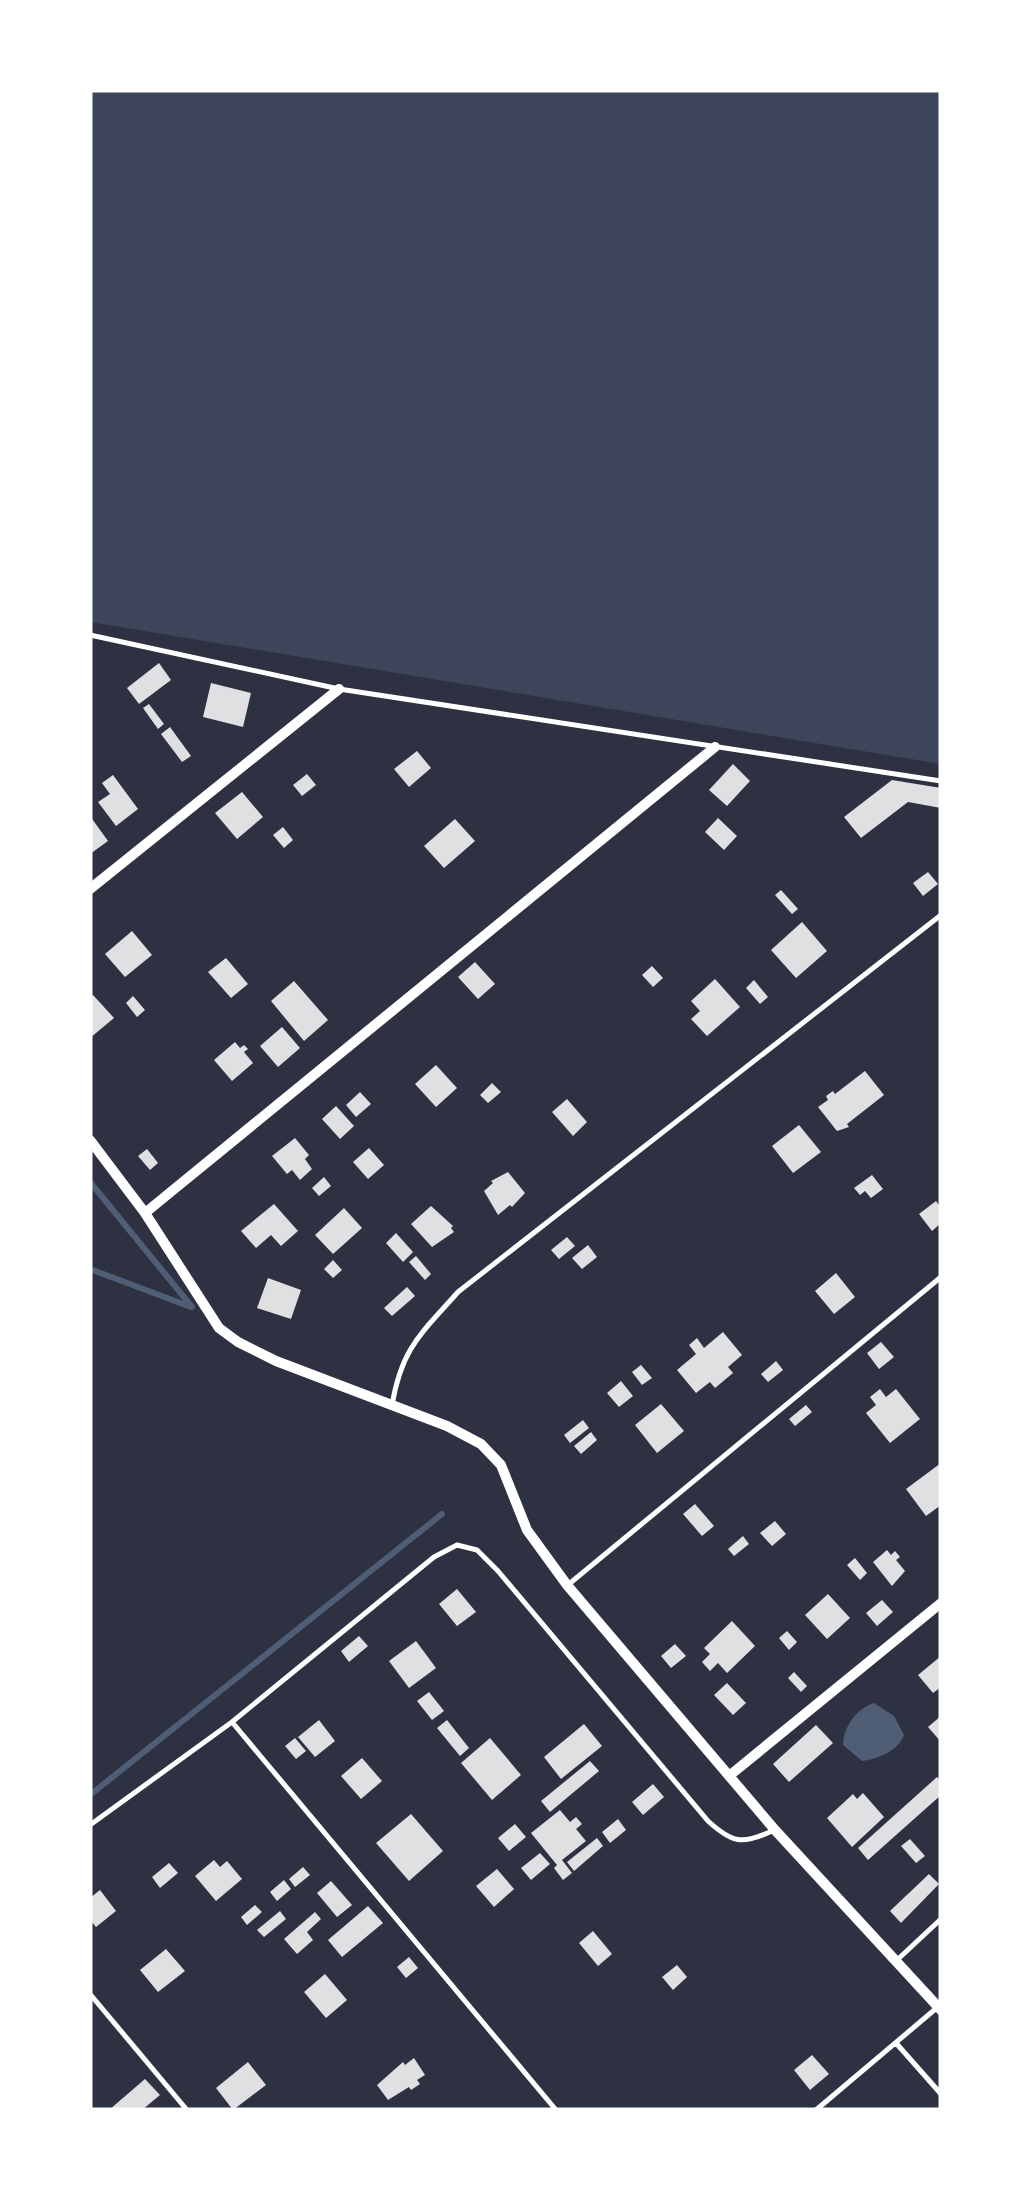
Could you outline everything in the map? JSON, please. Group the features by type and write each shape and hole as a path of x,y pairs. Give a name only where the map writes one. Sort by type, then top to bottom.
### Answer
{"street":[{"path":"90,889 338,689"},
{"path":"145,1212 715,747"},
{"path":"90,1140 145,1212 219,1328 276,1361 448,1426 481,1444 501,1464 528,1530 567,1586 775,1830 940,2007"},
{"path":"730,1776 941,1603"}],"lane":[{"path":"90,635 338,689 941,781"},
{"path":"392,1405 409,1347 458,1292 941,915"},
{"path":"567,1586 941,1276"},
{"path":"90,1825 232,1722 434,1557 457,1545 476,1550 708,1821 727,1838 752,1841 775,1830"},
{"path":"232,1722 556,2110"},
{"path":"896,1961 941,1918"},
{"path":"90,1994 187,2110"},
{"path":"816,2110 940,2007"},
{"path":"896,2043 941,2094"}],"shaded area":[{"path":"90,90 941,90 941,764 90,622"},
{"path":"874,1703 894,1716 904,1735 887,1753 862,1761 843,1745 844,1738 857,1714"}],"building":[{"path":"159,663 171,680 139,704 127,688"},
{"path":"211,683 251,693 243,727 203,717"},
{"path":"149,704 164,724 158,729 143,708"},
{"path":"170,727 191,756 182,762 161,734"},
{"path":"417,751 431,768 409,787 394,769"},
{"path":"733,764 750,781 727,806 709,790"},
{"path":"307,774 316,785 302,796 293,785"},
{"path":"113,775 138,809 116,826 98,802 110,794 102,783"},
{"path":"892,780 941,788 941,808 908,802 861,838 844,817"},
{"path":"242,792 263,817 237,839 215,813"},
{"path":"90,816 108,841 90,854"},
{"path":"718,818 737,836 724,850 705,832"},
{"path":"455,819 475,841 444,868 424,846"},
{"path":"283,827 293,840 284,848 273,835"},
{"path":"928,872 938,884 923,896 913,883"},
{"path":"781,890 798,909 792,914 775,895"},
{"path":"802,922 827,951 796,978 771,950"},
{"path":"132,931 152,955 125,977 105,954"},
{"path":"226,958 248,984 231,998 208,972"},
{"path":"475,962 495,984 478,999 458,977"},
{"path":"652,966 663,978 653,987 642,975"},
{"path":"715,979 740,1007 707,1036 691,1019 700,1011 691,1001"},
{"path":"754,980 768,997 760,1004 746,988"},
{"path":"294,981 328,1020 304,1041 271,1001"},
{"path":"93,995 114,1018 90,1038 90,998"},
{"path":"133,996 145,1010 137,1017 126,1003"},
{"path":"282,1027 300,1048 278,1067 260,1046"},
{"path":"235,1042 248,1049 244,1052 253,1063 232,1081 214,1060"},
{"path":"436,1065 457,1088 436,1107 415,1084"},
{"path":"865,1071 884,1095 847,1124 849,1127 837,1131 818,1107 828,1100 826,1096 833,1091 835,1094"},
{"path":"492,1083 501,1092 488,1103 480,1095"},
{"path":"360,1092 371,1104 356,1117 346,1105"},
{"path":"567,1099 587,1122 573,1136 552,1112"},
{"path":"336,1106 354,1126 340,1139 322,1119"},
{"path":"799,1125 821,1152 793,1173 772,1146"},
{"path":"295,1138 309,1155 305,1159 312,1169 300,1180 292,1170 287,1174 272,1156"},
{"path":"369,1148 384,1165 368,1179 353,1162"},
{"path":"147,1149 158,1163 150,1170 138,1156"},
{"path":"508,1172 525,1193 498,1215 484,1191 491,1181"},
{"path":"872,1175 883,1189 871,1198 865,1191 860,1195 854,1188"},
{"path":"324,1177 331,1186 319,1196 312,1188"},
{"path":"936,1201 941,1208 941,1223 932,1231 919,1214"},
{"path":"274,1204 298,1231 281,1246 271,1235 256,1248 241,1231"},
{"path":"431,1206 453,1226 454,1232 432,1247 411,1224"},
{"path":"344,1208 362,1228 333,1254 315,1235"},
{"path":"396,1233 413,1252 403,1262 386,1243"},
{"path":"567,1237 575,1246 559,1259 551,1250"},
{"path":"588,1245 597,1257 582,1269 572,1258"},
{"path":"416,1256 431,1274 425,1280 409,1262"},
{"path":"333,1260 342,1270 333,1278 324,1269"},
{"path":"836,1273 855,1297 834,1314 815,1291"},
{"path":"268,1278 301,1290 291,1319 257,1308"},
{"path":"407,1287 415,1296 392,1316 384,1308"},
{"path":"723,1332 742,1355 728,1367 733,1373 715,1388 710,1382 696,1393 677,1370 696,1354 689,1345 697,1338 704,1348"},
{"path":"881,1342 894,1357 879,1369 867,1353"},
{"path":"776,1361 783,1370 768,1382 761,1374"},
{"path":"641,1365 652,1378 642,1385 632,1372"},
{"path":"621,1381 633,1396 619,1407 607,1393"},
{"path":"880,1389 886,1397 896,1389 920,1419 890,1443 866,1413 876,1405 870,1397"},
{"path":"661,1404 684,1431 657,1453 635,1425"},
{"path":"806,1405 812,1412 795,1426 789,1419"},
{"path":"583,1420 589,1428 570,1443 564,1435"},
{"path":"591,1432 597,1440 581,1454 574,1446"},
{"path":"941,1463 941,1505 926,1516 906,1489"},
{"path":"695,1504 714,1526 702,1536 683,1514"},
{"path":"775,1521 786,1534 772,1546 760,1533"},
{"path":"743,1536 749,1544 734,1556 728,1549"},
{"path":"887,1550 891,1555 895,1551 900,1557 896,1560 905,1571 892,1586 873,1562"},
{"path":"855,1558 867,1573 860,1580 847,1565"},
{"path":"457,1589 476,1612 457,1626 439,1604"},
{"path":"828,1594 850,1618 827,1639 805,1615"},
{"path":"882,1600 893,1612 877,1626 866,1613"},
{"path":"732,1621 755,1646 727,1673 718,1663 710,1671 702,1662 710,1654 704,1648"},
{"path":"787,1631 797,1642 789,1650 779,1638"},
{"path":"359,1636 368,1646 349,1662 341,1651"},
{"path":"416,1641 436,1668 409,1688 389,1661"},
{"path":"675,1644 686,1656 671,1668 661,1656"},
{"path":"941,1656 941,1687 933,1693 918,1675"},
{"path":"794,1672 807,1686 801,1692 788,1678"},
{"path":"727,1683 746,1703 733,1715 714,1695"},
{"path":"429,1692 444,1711 432,1720 417,1701"},
{"path":"941,1716 941,1742 928,1727"},
{"path":"319,1720 335,1741 315,1757 298,1737"},
{"path":"447,1720 469,1748 460,1756 437,1728"},
{"path":"584,1724 602,1746 561,1779 544,1757"},
{"path":"816,1725 833,1743 789,1782 773,1764"},
{"path":"295,1738 306,1751 296,1759 285,1746"},
{"path":"490,1738 521,1775 492,1800 461,1763"},
{"path":"362,1758 382,1781 361,1799 341,1776"},
{"path":"590,1761 599,1771 550,1812 541,1801"},
{"path":"937,1777 941,1781 941,1795 868,1860 858,1848"},
{"path":"653,1784 664,1797 643,1815 632,1802"},
{"path":"863,1793 884,1817 852,1847 827,1818 853,1794 857,1799"},
{"path":"560,1810 570,1822 576,1817 582,1824 576,1829 586,1841 562,1860 572,1873 563,1880 554,1868 557,1865 531,1833"},
{"path":"411,1814 443,1851 409,1881 376,1843"},
{"path":"618,1819 626,1830 610,1843 602,1832"},
{"path":"515,1824 526,1837 509,1851 498,1838"},
{"path":"597,1838 603,1846 574,1871 567,1862"},
{"path":"910,1839 925,1856 916,1863 901,1846"},
{"path":"540,1853 550,1864 531,1880 521,1868"},
{"path":"214,1860 220,1867 227,1861 242,1879 216,1901 195,1876"},
{"path":"169,1863 178,1873 160,1888 152,1877"},
{"path":"303,1867 310,1875 295,1887 289,1879"},
{"path":"497,1869 514,1889 494,1907 476,1886"},
{"path":"929,1874 939,1884 901,1923 890,1911"},
{"path":"284,1880 291,1889 277,1901 270,1892"},
{"path":"331,1881 352,1905 337,1917 317,1893"},
{"path":"100,1890 116,1911 96,1927 90,1920 90,1898"},
{"path":"255,1905 262,1912 247,1925 241,1917"},
{"path":"368,1906 383,1923 342,1957 328,1940"},
{"path":"280,1911 286,1919 264,1937 257,1930"},
{"path":"315,1912 321,1919 307,1932 313,1940 297,1954 284,1939"},
{"path":"593,1931 612,1954 598,1966 579,1943"},
{"path":"166,1949 185,1971 158,1992 140,1970"},
{"path":"409,1957 418,1968 406,1978 397,1967"},
{"path":"677,1965 687,1977 673,1990 662,1977"},
{"path":"325,1974 347,2000 326,2018 304,1992"},
{"path":"812,2055 829,2074 810,2090 794,2070"},
{"path":"414,2058 425,2075 417,2080 420,2084 388,2100 377,2085 403,2062 405,2065"},
{"path":"248,2062 266,2085 233,2110 216,2088"},
{"path":"145,2079 160,2095 142,2110 109,2110"}],"waterway":[{"path":"90,1182 192,1307"},
{"path":"90,1269 191,1307"},
{"path":"90,1795 442,1514"}]}
